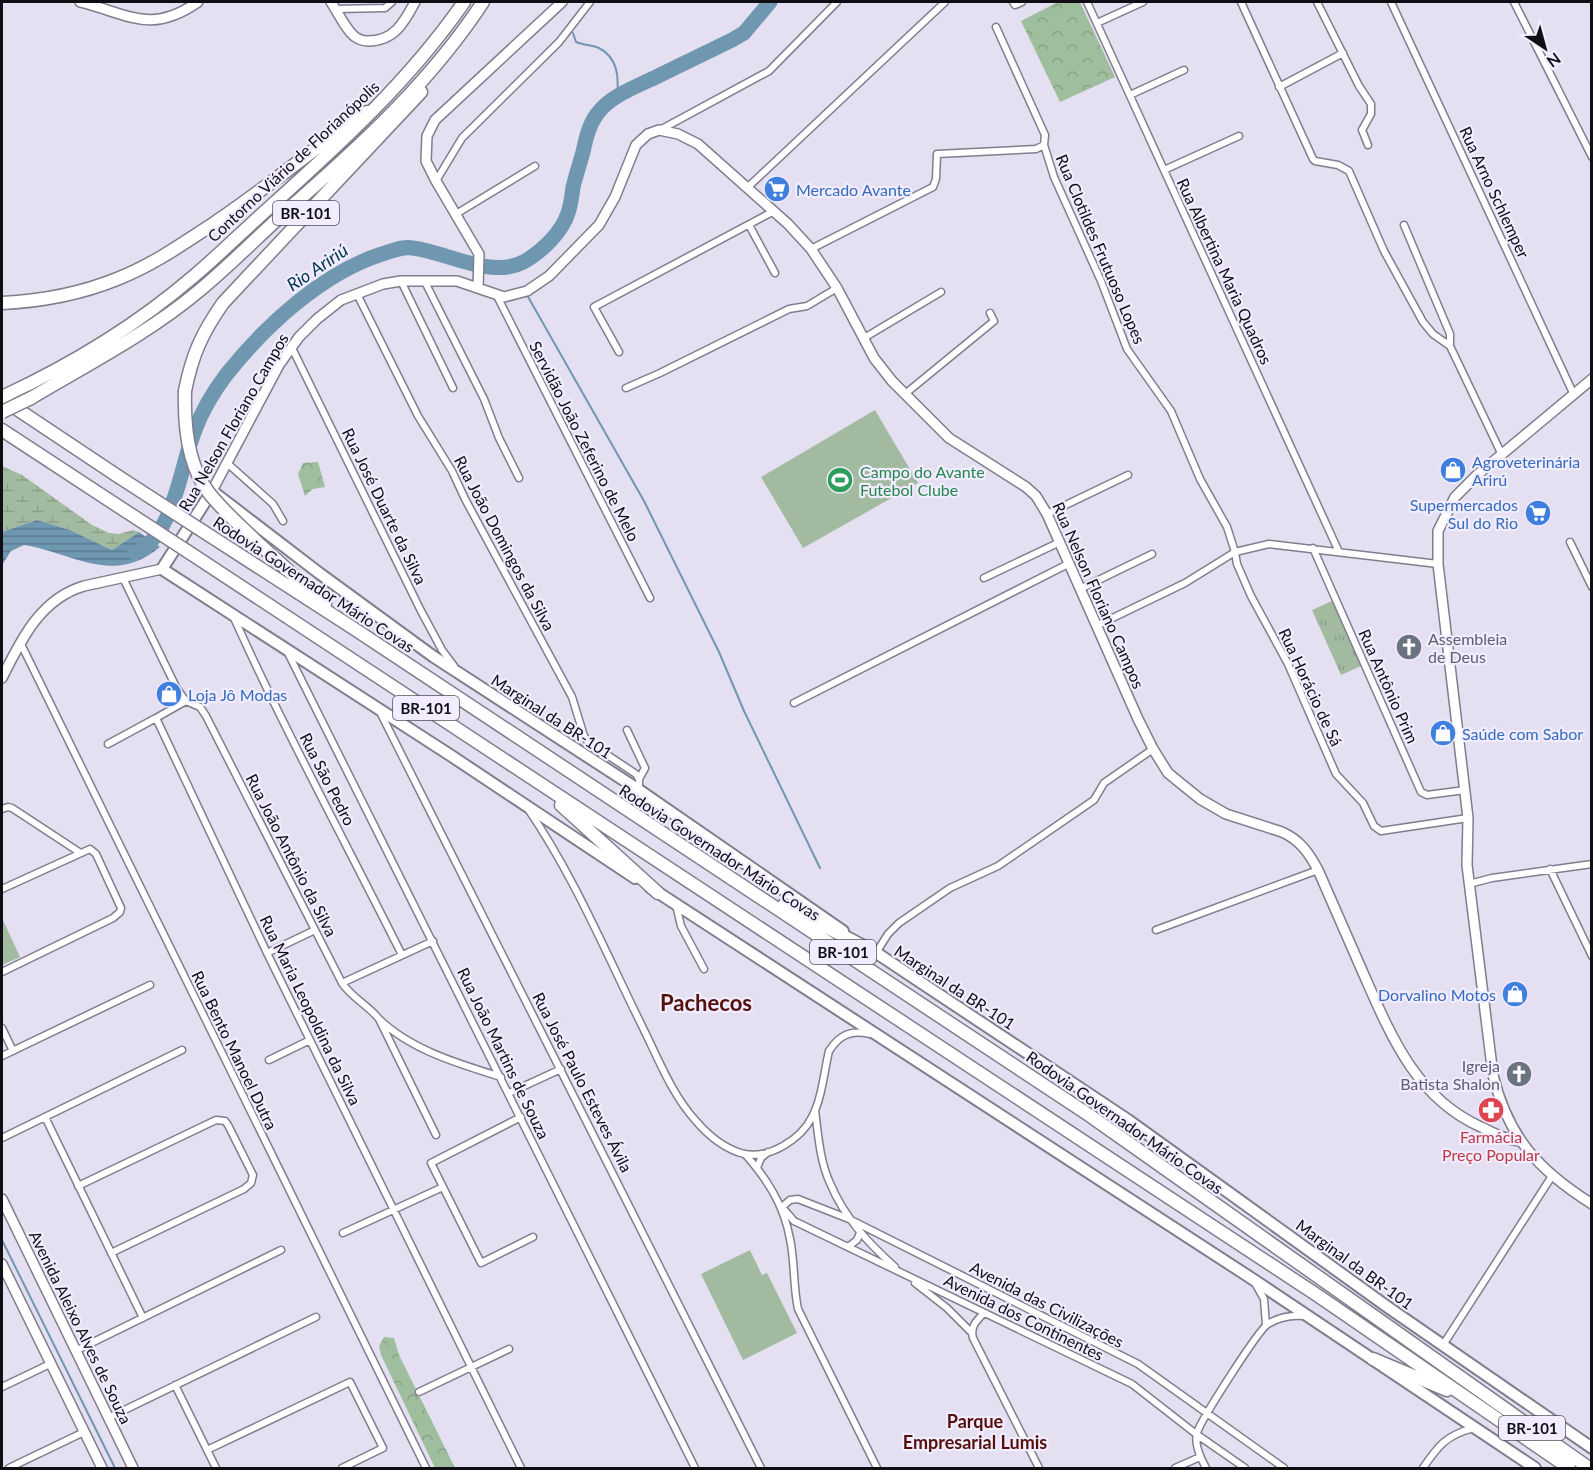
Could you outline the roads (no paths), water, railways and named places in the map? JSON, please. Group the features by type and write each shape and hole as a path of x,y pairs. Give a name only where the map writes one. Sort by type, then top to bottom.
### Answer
{"highway":[{"name":"Contorno Viário de Florianópolis","path":"2,398 119,331 166,298 212,260 358,127 414,65 464,2"},
{"name":"Contorno Viário de Florianópolis","path":"2,412 31,398 138,334 179,306 220,272 392,114 449,48 483,2"},
{"name":"BR-101","path":"353,628 258,543 208,492 199,478 188,444 185,391 195,350 208,324 224,303 410,106 441,67 449,48"},
{"name":"BR-101","path":"2,303 47,300 77,293 117,279 156,261 267,187 359,115 376,107"},
{"name":"Rodovia Governador Mário Covas","path":"2,398 1089,1115 1589,1468"},
{"name":"BR-101","path":"2,430 1317,1295 1569,1468"},
{"path":"531,778 658,893"},
{"path":"721,872 876,953"},
{"path":"1373,1359 1472,1401"}],"main road":[{"name":"Marginal da BR-101","path":"213,491 319,573 460,674 639,784 876,953 1128,1120 1443,1345 1592,1448"},
{"name":"Rua Nelson Floriano Campos","path":"162,569 213,491"},
{"path":"162,569 1254,1280 1535,1468"}],"street":[{"path":"80,2 147,21 176,14 198,2"},
{"path":"333,5 386,8 392,2"},
{"path":"333,5 352,34 362,40 374,41 384,39 402,25 415,2"},
{"path":"478,288 480,258 426,161 427,136 435,120 562,2"},
{"path":"436,181 462,138 559,42 590,2"},
{"path":"497,296 518,294 537,285 580,245 607,212 636,145 648,134 769,70 837,2"},
{"path":"748,187 945,2"},
{"path":"1013,2 1015,5 1022,2"},
{"name":"Rua Albertina Maria Quadros","path":"1087,2 1339,552"},
{"path":"1097,23 1143,2"},
{"path":"1241,2 1312,159 1338,165 1349,171 1384,251 1423,322 1433,334 1450,346"},
{"path":"1317,2 1372,109 1362,130 1368,146"},
{"name":"Rua Arno Schlemper","path":"1391,2 1574,394"},
{"path":"1514,2 1592,157"},
{"name":"Rua Clotildes Frutuoso Lopes","path":"996,27 1045,135 1044,145 1054,177 1101,281 1127,349 1171,411 1200,480 1227,527 1235,552"},
{"path":"1279,87 1343,53"},
{"path":"1130,95 1184,70"},
{"name":"Rua Nelson Floriano Campos","path":"659,130 678,134 698,144 795,231 811,249 837,288 879,365 905,394 949,438 1031,491 1041,502 1153,749 1168,773 1186,789 1226,814 1290,836 1304,848 1318,870 1392,1037 1409,1067 1439,1101 1466,1120 1488,1131 1519,1141"},
{"path":"1164,170 1239,136"},
{"path":"811,249 933,187 936,178 937,154 1035,149 1044,145"},
{"path":"456,214 535,166"},
{"path":"619,352 594,307 774,211"},
{"path":"749,225 776,273"},
{"path":"1404,225 1450,334 1450,346 1502,455"},
{"path":"424,280 484,399 499,438 519,478"},
{"name":"Rua Nelson Floriano Campos","path":"213,491 291,346 316,318 341,300 384,284 424,280 457,281 497,296"},
{"path":"401,281 453,388"},
{"path":"626,388 789,309 807,306 837,288"},
{"path":"864,338 941,292"},
{"name":"Rua João Domingos da Silva","path":"357,294 414,408 452,471 572,697 584,736 588,742 636,774 639,784"},
{"name":"Servidão João Zeferino de Melo","path":"497,296 650,598"},
{"path":"905,394 994,321 990,313"},
{"name":"Rua José Duarte da Silva","path":"291,346 420,609 442,650 460,674"},
{"path":"1592,380 1455,497 1438,531 1438,564 1468,818 1467,866 1493,1075 1499,1098 1519,1141 1552,1176 1592,1204"},
{"path":"227,463 273,504 283,521"},
{"path":"1047,514 1128,475"},
{"path":"984,578 1060,542"},
{"path":"1570,542 1592,587"},
{"path":"1096,626 1185,583 1235,552 1269,544 1438,564"},
{"name":"Rua Antônio Prim","path":"1313,548 1421,792 1427,795 1465,790"},
{"name":"Rua Horácio de Sá","path":"1235,552 1237,564 1251,596 1288,664 1336,774 1363,803 1374,826 1382,831 1468,818"},
{"path":"1080,589 1152,554"},
{"path":"794,703 1070,563"},
{"path":"2,678 30,625 58,597 72,590 162,569"},
{"path":"108,744 186,701 177,689 123,578"},
{"name":"Rua São Pedro","path":"233,615 271,698 402,955"},
{"name":"Rua Bento Manoel Dutra","path":"21,644 426,1468"},
{"name":"Rua João Martins de Souza","path":"286,650 695,1468"},
{"name":"Rua João Antônio da Silva","path":"186,701 200,708 206,716 342,982 352,996 369,1008 396,1034 443,1057 501,1077"},
{"name":"Rua José Paulo Esteves Ávila","path":"379,709 761,1468"},
{"name":"Rua Maria Leopoldina da Silva","path":"156,718 267,953 521,1468"},
{"path":"627,730 645,768 639,784"},
{"path":"876,953 899,923 950,888 998,866 1094,800 1104,783 1153,749"},
{"path":"524,804 554,849 682,1103 695,1121 717,1141 745,1154 757,1168 782,1207 791,1240 794,1292 798,1309 877,1468"},
{"path":"2,809 8,807 15,810 79,852"},
{"path":"2,889 79,852 90,849 96,854 121,904 120,912 113,918 2,972"},
{"path":"1469,884 1492,878 1592,864"},
{"path":"1550,869 1592,956"},
{"path":"1156,930 1318,870"},
{"path":"676,905 681,926 704,969"},
{"path":"267,953 315,930"},
{"path":"342,982 433,941"},
{"path":"2,1056 150,985"},
{"path":"379,1019 436,1135"},
{"path":"2,1028 13,1051"},
{"path":"757,1168 761,1158 786,1144 801,1132 815,1110 829,1051 834,1043 849,1033 877,1035"},
{"path":"269,1060 310,1040"},
{"path":"2,1138 182,1050"},
{"path":"509,1093 561,1069"},
{"path":"815,1110 829,1182 849,1219 860,1233 903,1274 947,1308 972,1333 1039,1468"},
{"path":"45,1117 143,1318"},
{"path":"521,1117 431,1163 481,1263 533,1238"},
{"path":"78,1186 212,1121 220,1120 228,1125 253,1175 251,1183 244,1189 111,1253"},
{"path":"1488,1131 1509,1123"},
{"path":"801,1132 813,1131 818,1134"},
{"path":"745,1154 769,1152"},
{"path":"1443,1345 1552,1176"},
{"path":"344,1233 443,1187"},
{"name":"Avenida Aleixo Alves de Souza","path":"2,1199 133,1468"},
{"name":"Avenida das Civilizações","path":"782,1207 790,1200 798,1199 849,1219 1138,1364 1284,1468"},
{"name":"Avenida dos Continentes","path":"782,1207 794,1221 1132,1384 1196,1434 1245,1468"},
{"path":"848,1247 857,1240 860,1233"},
{"path":"75,1351 282,1250"},
{"path":"2,1264 102,1468"},
{"path":"1254,1280 1264,1299 1266,1325"},
{"path":"972,1333 974,1324 984,1313"},
{"path":"1206,1468 1200,1457 1196,1434 1206,1413 1266,1325 1284,1317 1308,1316"},
{"path":"108,1418 316,1317"},
{"path":"419,1392 509,1349"},
{"path":"2,1387 50,1364"},
{"path":"207,1450 350,1382 383,1448 342,1468"},
{"path":"175,1385 216,1468"},
{"path":"1423,1468 1450,1436 1474,1428"},
{"path":"13,1468 84,1432"},
{"path":"1176,1468 1200,1457"}],"water":[{"path":"37,520 70,530 112,550 139,532 160,547 143,558 126,564 110,566 93,564 24,545 11,551 2,565 2,532"}],"waterway":[{"name":"Rio Aririú","path":"135,553 148,544 168,516 195,430 217,388 258,338 296,303 338,274 401,248 426,251 470,263 500,268 514,266 527,260 551,240 565,220 588,132 594,118 603,107 625,92 744,33 770,2"},
{"path":"573,33 576,42 599,48 610,57 616,69 617,96"},
{"path":"527,295 644,501 719,652 744,711 820,868"},
{"path":"2,1240 115,1468"}],"place":[{"name":"Mercado Avante","path":"777,189"},
{"name":"Agroveterinária Arirú","path":"1453,470"},
{"name":"Campo do Avante Futebol Clube","path":"840,480"},
{"name":"Supermercados Sul do Rio","path":"1538,513"},
{"name":"Assembleia de Deus","path":"1409,647"},
{"name":"Loja Jô Modas","path":"169,694"},
{"name":"Saúde com Sabor","path":"1443,733"},
{"name":"Dorvalino Motos","path":"1515,994"},
{"name":"Igreja Batista Shalon","path":"1519,1074"},
{"name":"Farmácia Preço Popular","path":"1491,1110"}],"district":[{"name":"Pachecos","path":"706,1002"},
{"name":"Parque Empresarial Lumis","path":"975,1431"}]}
